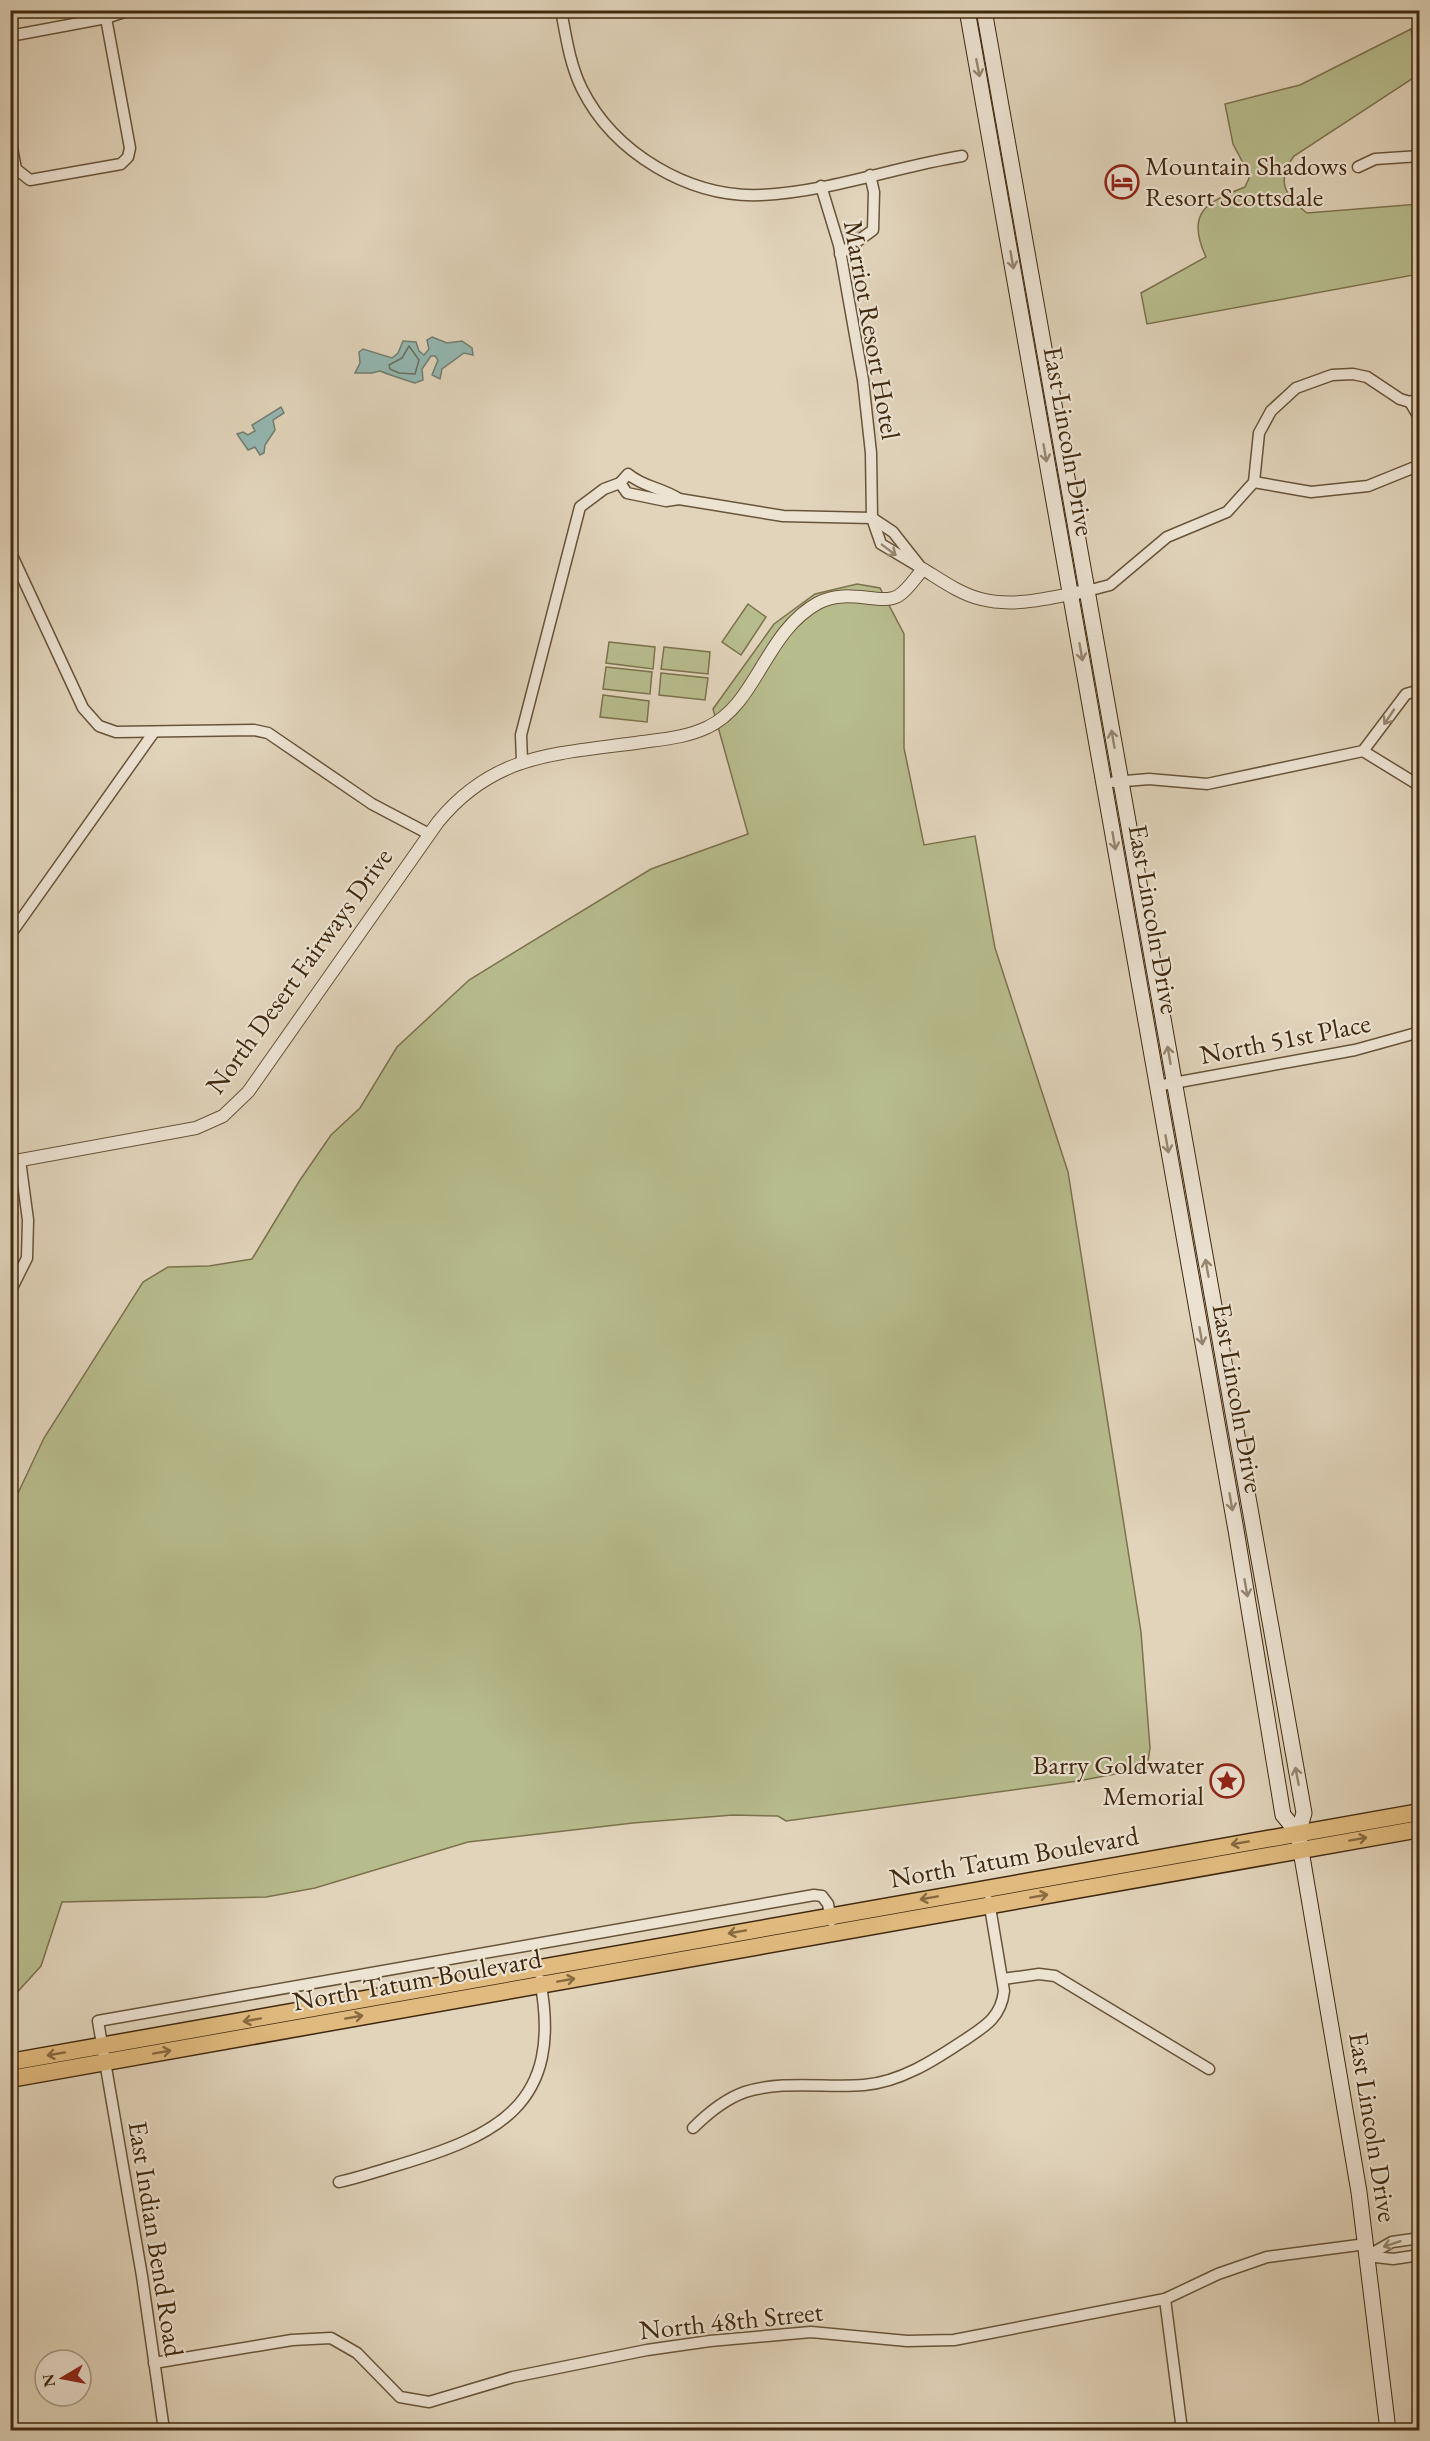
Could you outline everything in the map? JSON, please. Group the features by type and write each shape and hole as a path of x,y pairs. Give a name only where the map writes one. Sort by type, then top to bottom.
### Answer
{"main road":[{"name":"East Lincoln Drive","path":"967,10 1250,1611 1283,1815 1298,1833"},
{"name":"East Lincoln Drive","path":"984,10 1304,1813 1298,1833 1300,1850 1351,2137 1388,2430"},
{"path":"988,125 998,136 1008,189 1018,202"},
{"path":"1035,395 1052,393"},
{"name":"North Tatum Boulevard","path":"539,1976 833,1933 988,1896 1298,1833 1419,1812"},
{"name":"North Tatum Boulevard","path":"10,2079 103,2054 539,1976 830,1915 988,1896 1300,1850 1419,1829"},
{"name":"North Tatum Boulevard","path":"10,2062 103,2054"}],"street":[{"path":"10,36 106,18 130,10"},
{"path":"561,10 573,68 583,90 610,131 634,152 686,180 708,188 759,195 821,186 962,156"},
{"path":"10,138 16,169 30,180 121,164 128,157 130,148 106,18"},
{"path":"1358,167 1375,159 1419,156"},
{"path":"839,250 873,230 875,210 870,175"},
{"name":"Marriot Resort Hotel","path":"821,186 839,250 863,380 871,453 872,518"},
{"path":"839,250 859,233 875,210"},
{"path":"872,518 876,535 887,550 980,599 1007,603 1071,594 1110,585 1167,537 1227,512 1254,482 1259,433 1271,411 1296,388 1332,375 1353,374 1367,377 1400,399 1415,400 1419,419"},
{"path":"1254,482 1311,492 1368,486 1419,465"},
{"path":"522,761 521,735 580,507 604,489 620,483 628,474 641,485 670,493 679,499"},
{"path":"620,483 627,493 666,501 679,499 783,516 872,518 893,532 923,570"},
{"path":"10,552 87,716 99,726 116,732 254,730 268,733 372,804 429,834"},
{"name":"North Desert Fairways Drive","path":"15,1161 187,1130 224,1116 248,1092 429,834 465,793 502,769 522,761 682,735 709,727 735,705 776,642 806,611 825,600 849,594 895,597 906,590 923,570"},
{"path":"1104,783 1149,779 1207,784 1363,751 1406,694 1419,690"},
{"path":"10,935 154,732"},
{"path":"1363,751 1419,786"},
{"name":"North 51st Place","path":"1157,1086 1355,1050 1419,1032"},
{"path":"10,1292 27,1258 28,1220 15,1161"},
{"name":"North Tatum Boulevard","path":"103,2054 98,2021 814,1895 822,1896 830,1915"},
{"path":"693,2128 730,2098 770,2086 866,2085 908,2074 990,2024 1002,2003 1003,1979 988,1896"},
{"path":"830,1915 833,1933"},
{"path":"1003,1979 1039,1974 1055,1976 1209,2069"},
{"path":"339,2182 447,2150 498,2125 513,2112 533,2085 541,2056 544,2011 539,1976"},
{"name":"East Indian Bend Road","path":"103,2054 142,2276 164,2430"},
{"name":"North 48th Street","path":"154,2363 292,2340 331,2338 357,2353 400,2397 429,2402 513,2377 656,2349 811,2332 907,2341 954,2340 1165,2299 1218,2274 1267,2257 1366,2250 1392,2242 1419,2238"},
{"name":"North 48th Street","path":"1366,2250 1393,2259 1419,2255"},
{"path":"1165,2299 1182,2430"}],"green space":[{"path":"1411,29 1418,75 1294,156 1288,165 1284,180 1288,194 1307,213 1419,204 1419,274 1147,324 1141,293 1206,257 1198,229 1203,211 1220,198 1245,187 1250,176 1233,144 1225,104 1300,85"},
{"path":"857,584 880,588 904,634 904,748 924,845 975,836 995,948 1068,1172 1141,1632 1150,1748 1147,1768 1078,1781 786,1821 778,1816 733,1815 633,1823 468,1842 315,1888 266,1897 62,1902 41,1966 11,1999 11,1508 44,1438 143,1282 168,1267 209,1266 252,1259 300,1180 331,1135 360,1108 397,1047 469,980 651,869 748,834 713,709 774,624 815,594"},
{"path":"748,604 766,617 741,655 722,642"},
{"path":"609,642 655,647 653,669 606,663"},
{"path":"664,647 710,652 708,674 661,669"},
{"path":"606,667 652,672 650,694 603,689"},
{"path":"661,673 708,678 705,700 659,695"},
{"path":"603,695 649,701 647,722 600,717"}],"water":[{"path":"432,337 447,343 462,341 472,348 473,355 464,353 442,369 440,379 432,375 438,360 435,356 431,356 422,369 423,380 415,383 380,371 355,373 360,363 359,352 363,349 392,358 398,353 403,341 416,342 419,351 424,355 429,349 427,340"},
{"path":"281,407 284,413 273,420 275,430 265,445 264,453 260,455 255,447 248,450 237,434 243,432 248,435 255,431 252,425"}],"tunnel":[{"path":"856,236 862,230"}],"place":[{"name":"Mountain Shadows Resort Scottsdale","path":"1122,182"},
{"name":"Barry Goldwater Memorial","path":"1227,1781"}]}
